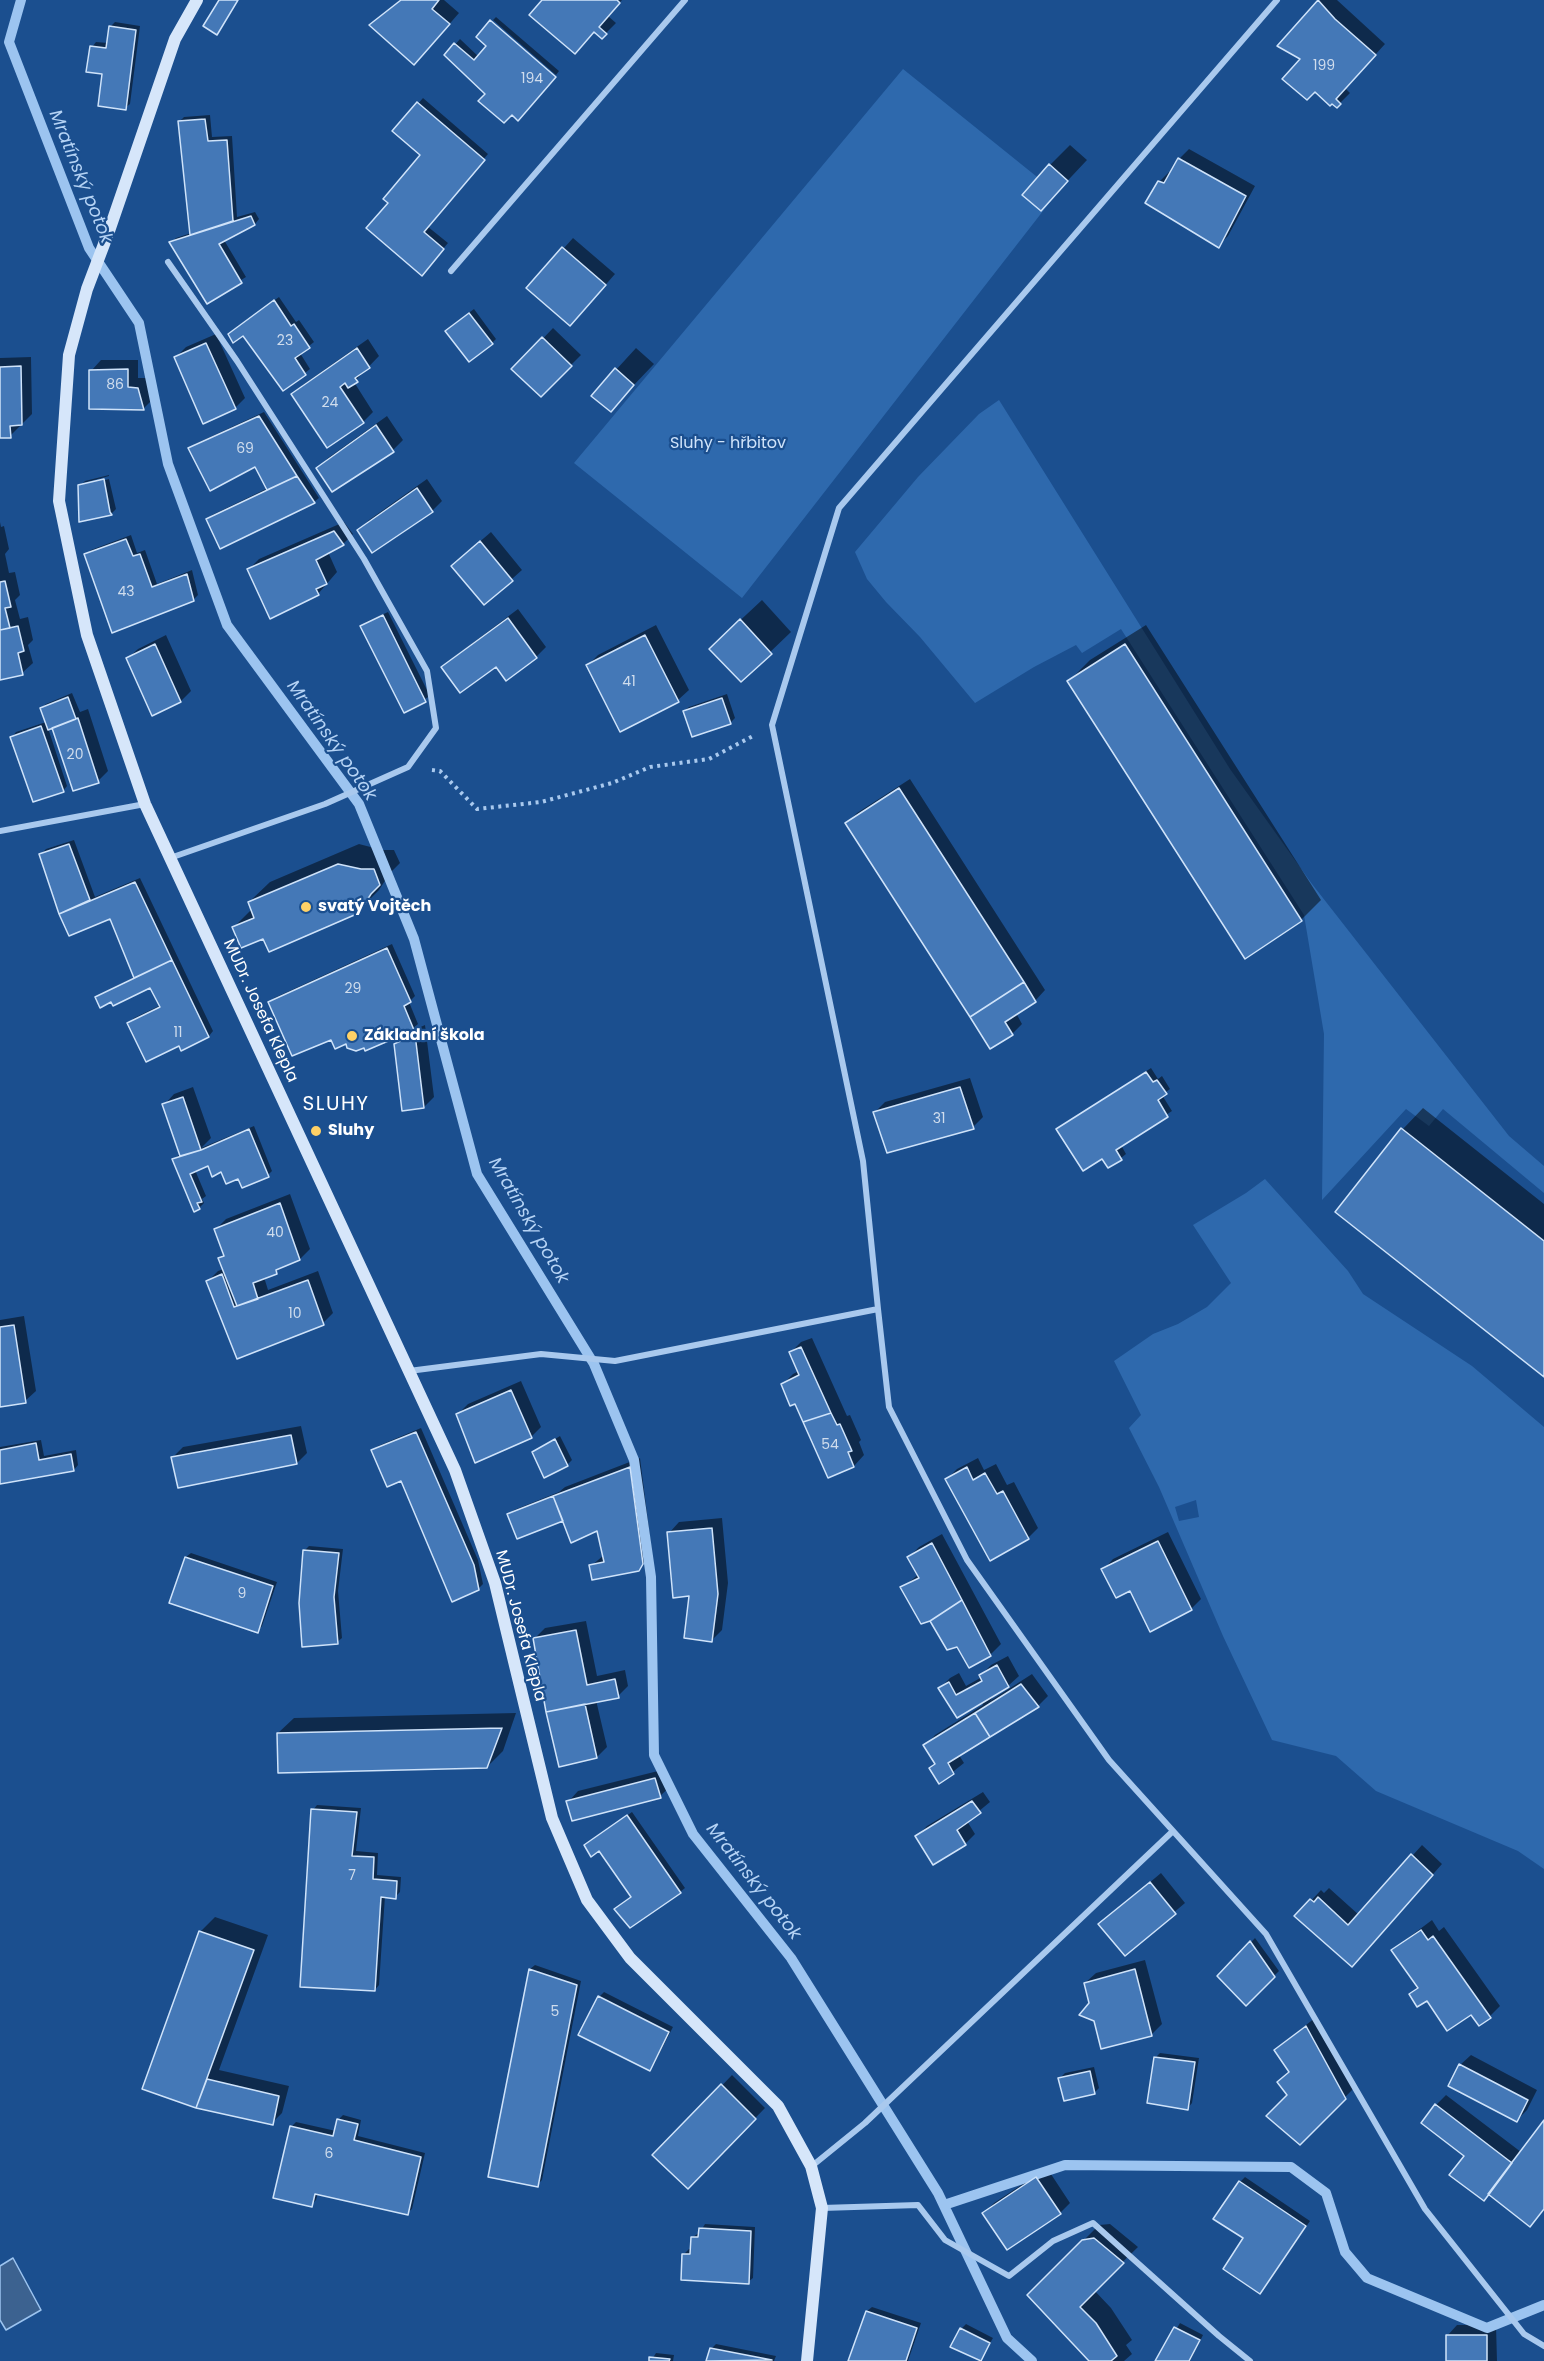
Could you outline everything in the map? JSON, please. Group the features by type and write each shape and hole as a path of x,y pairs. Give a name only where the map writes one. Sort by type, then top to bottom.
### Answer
{"street":[{"name":"MUDr. Josefa Klepla","path":"197,0 175,39 87,289 69,355 59,501 87,634 145,804 455,1470 495,1583 552,1818 587,1900 630,1958 778,2106 811,2166 822,2208 807,2361"},
{"path":"451,271 685,0"},
{"path":"1277,0 839,508 772,725 863,1161 889,1407 967,1560 1109,1760 1266,1934 1425,2209 1524,2334 1544,2346"},
{"path":"168,262 237,361 364,559 427,671 436,728 408,767 325,804 170,858"},
{"path":"0,831 145,804"},
{"path":"409,1371 541,1354 615,1361 878,1309"},
{"path":"811,2166 865,2123 1173,1831"},
{"path":"822,2208 918,2205 945,2240 1009,2276 1053,2241 1093,2223 1250,2361"}],"path":[{"path":"408,767 440,771 477,809 541,802 612,783 650,767 709,759 772,725"}],"green space":[{"name":"Sluhy - hřbitov","path":"903,69 1057,193 742,598 574,463"},
{"path":"999,400 1230,769 1312,884 1509,1136 1544,1166 1544,1193 1443,1109 1429,1126 1406,1109 1322,1200 1324,1034 1304,915 1121,629 1082,653 1076,645 1034,667 975,703 920,637 867,579 855,552 918,477 979,414"},
{"path":"1265,1179 1348,1271 1363,1294 1472,1366 1544,1427 1544,1869 1518,1851 1376,1791 1336,1756 1272,1740 1223,1636 1159,1487 1129,1428 1141,1415 1114,1361 1153,1334 1178,1324 1207,1307 1231,1283 1193,1225","holes":["1196,1500 1199,1517 1179,1521 1175,1507"]}],"shaded area":[{"path":"13,2258 41,2310 6,2330 0,2320 0,2266"}],"building":[{"path":"219,0 238,0 217,35 203,26"},
{"path":"401,0 439,0 432,9 450,24 414,65 369,25"},
{"path":"542,0 617,0 620,3 599,27 607,34 602,39 594,32 575,54 529,15"},
{"path":"1318,0 1335,19 1376,55 1336,99 1341,104 1337,108 1332,104 1330,106 1315,92 1307,100 1282,79 1300,59 1277,46"},
{"path":"490,20 556,77 518,121 512,115 504,123 478,101 485,94 444,55 454,43 474,60 486,46 476,37"},
{"path":"109,26 136,30 126,110 98,106 102,74 86,72 90,46 106,48"},
{"path":"417,102 485,160 424,232 444,249 422,276 366,228 388,203 383,199 420,155 392,131"},
{"path":"205,119 208,141 227,140 233,221 190,235 178,121"},
{"path":"1178,158 1246,196 1219,248 1145,203 1158,181 1164,183"},
{"path":"1049,164 1068,181 1041,211 1022,195"},
{"path":"251,216 255,225 219,244 242,283 207,304 169,242"},
{"path":"562,247 606,285 570,326 526,288"},
{"path":"274,300 291,326 294,324 310,348 295,358 306,375 283,391 243,336 233,343 228,334"},
{"path":"469,313 493,344 469,362 445,331"},
{"path":"542,337 572,366 541,397 511,369"},
{"path":"206,343 236,409 203,424 174,357"},
{"path":"357,348 370,368 355,378 358,382 348,388 345,383 340,387 364,423 327,448 291,394"},
{"path":"21,366 22,425 10,426 11,438 0,438 0,367"},
{"path":"615,368 634,385 611,412 591,396"},
{"path":"128,369 128,387 138,388 144,410 89,409 89,370"},
{"path":"259,416 297,476 267,490 255,467 210,491 188,448"},
{"path":"376,425 394,452 332,492 316,468"},
{"path":"297,476 315,503 220,549 206,519"},
{"path":"104,479 112,515 79,522 78,485"},
{"path":"417,488 433,512 372,553 357,530"},
{"path":"334,531 344,545 316,560 327,584 316,589 319,595 270,619 247,569"},
{"path":"126,539 133,556 140,554 152,587 187,574 194,601 112,633 84,554"},
{"path":"480,541 513,581 484,605 451,566"},
{"path":"5,581 11,607 5,608 10,628 0,630 0,582"},
{"path":"383,615 426,702 404,713 360,626"},
{"path":"508,618 537,658 506,681 496,667 460,693 441,667"},
{"path":"740,619 772,654 741,682 709,649"},
{"path":"18,626 24,651 18,653 23,675 0,680 0,630"},
{"path":"645,635 679,702 620,732 586,665"},
{"path":"155,644 181,702 152,716 126,658"},
{"path":"1125,644 1302,921 1245,959 1067,681"},
{"path":"68,697 76,719 48,730 40,708"},
{"path":"722,698 731,724 692,737 683,711"},
{"path":"78,718 99,783 73,791 52,728"},
{"path":"41,726 64,792 33,802 10,737"},
{"path":"899,788 1024,982 970,1017 845,823"},
{"path":"69,844 90,900 59,914 39,854"},
{"name":"svatý Vojtěch","path":"338,864 374,869 380,885 371,894 359,913 269,952 263,939 241,948 232,927 254,918 248,902"},
{"path":"135,882 172,960 134,978 110,919 69,936 59,914"},
{"path":"387,948 411,1002 404,1006 414,1030 365,1051 364,1048 356,1051 347,1048 346,1044 335,1049 331,1040 292,1056 268,1002"},
{"path":"172,960 209,1037 181,1051 179,1046 146,1062 127,1023 160,1007 150,988 113,1006 111,1002 100,1008 95,997"},
{"path":"1024,982 1036,1002 1005,1022 1013,1035 990,1049 970,1017"},
{"path":"415,1034 424,1108 402,1111 394,1044"},
{"path":"1146,1072 1153,1082 1157,1080 1167,1094 1158,1100 1168,1117 1116,1150 1122,1160 1108,1168 1102,1159 1083,1171 1056,1129"},
{"path":"960,1087 974,1129 887,1153 873,1112"},
{"path":"183,1097 201,1150 180,1156 162,1104"},
{"path":"1401,1128 1544,1241 1544,1377 1335,1212"},
{"path":"249,1129 269,1177 242,1188 238,1179 226,1184 221,1172 212,1177 208,1166 190,1174 202,1202 197,1203 200,1209 194,1212 172,1159 201,1150"},
{"path":"280,1203 300,1260 276,1270 277,1274 253,1283 258,1299 237,1306 218,1258 224,1256 214,1229"},
{"path":"222,1274 234,1307 308,1280 324,1325 237,1359 206,1281"},
{"path":"14,1325 26,1403 0,1407 0,1327"},
{"path":"801,1347 831,1413 803,1422 795,1404 790,1406 781,1384 799,1375 789,1352"},
{"path":"511,1390 532,1438 475,1463 456,1414"},
{"path":"831,1413 837,1425 840,1424 852,1451 848,1452 854,1467 828,1478 803,1422"},
{"path":"416,1432 474,1565 479,1590 452,1602 401,1481 387,1487 371,1450"},
{"path":"291,1435 297,1464 178,1488 171,1457"},
{"path":"555,1439 568,1466 544,1478 532,1452"},
{"path":"36,1443 39,1460 71,1454 74,1471 0,1484 0,1450"},
{"path":"630,1467 643,1564 639,1571 592,1580 589,1565 604,1562 597,1531 571,1543 553,1496"},
{"path":"967,1467 973,1480 985,1473 997,1494 1003,1491 1029,1539 990,1561 945,1479"},
{"path":"553,1496 563,1521 517,1539 507,1514"},
{"path":"712,1528 718,1594 712,1642 684,1638 689,1596 673,1598 667,1532"},
{"path":"1158,1541 1192,1610 1150,1632 1130,1591 1116,1598 1101,1569"},
{"path":"932,1543 962,1600 930,1621 921,1624 900,1587 919,1578 907,1557"},
{"path":"303,1550 339,1553 334,1597 338,1644 302,1647 299,1603"},
{"path":"185,1557 273,1586 258,1633 169,1603"},
{"path":"962,1600 991,1656 969,1668 957,1647 947,1650 930,1621"},
{"path":"576,1630 587,1685 615,1679 619,1698 546,1712 533,1638"},
{"path":"997,1665 1009,1687 957,1718 938,1688 949,1682 956,1695 982,1681 979,1675"},
{"path":"1021,1684 1039,1707 990,1737 975,1713"},
{"path":"585,1704 597,1758 559,1767 546,1712"},
{"path":"975,1713 990,1737 948,1763 954,1774 939,1784 929,1768 935,1764 923,1745"},
{"path":"502,1728 487,1768 278,1773 277,1733"},
{"path":"655,1778 661,1798 572,1821 566,1801"},
{"path":"972,1801 981,1813 957,1830 966,1845 933,1865 915,1836"},
{"path":"311,1809 357,1812 352,1856 374,1857 373,1879 397,1881 396,1899 381,1897 375,1991 300,1987"},
{"path":"627,1815 681,1893 630,1928 614,1909 631,1897 599,1851 591,1857 584,1845"},
{"path":"1411,1854 1433,1875 1352,1967 1294,1916 1310,1899 1314,1902 1318,1897 1348,1925"},
{"path":"1150,1882 1176,1914 1125,1956 1098,1924"},
{"path":"1421,1930 1428,1940 1433,1936 1491,2018 1479,2026 1471,2015 1447,2031 1427,2001 1417,2007 1409,1994 1418,1988 1391,1950"},
{"path":"199,1931 254,1950 196,2108 142,2089"},
{"path":"1250,1941 1275,1977 1246,2006 1217,1976"},
{"path":"529,1969 577,1985 538,2187 488,2177"},
{"path":"1135,1969 1152,2036 1101,2049 1094,2021 1079,2015 1089,2003 1084,1983"},
{"path":"598,1996 669,2032 650,2071 578,2035"},
{"path":"1306,2026 1346,2099 1300,2145 1266,2116 1287,2095 1277,2082 1289,2072 1274,2050"},
{"path":"1154,2057 1195,2062 1188,2110 1147,2103"},
{"path":"1459,2064 1528,2100 1517,2122 1448,2086"},
{"path":"1090,2071 1095,2094 1064,2101 1058,2078"},
{"path":"207,2079 279,2096 273,2125 196,2108"},
{"path":"721,2084 756,2119 688,2189 652,2155"},
{"path":"1435,2104 1512,2163 1484,2201 1449,2175 1464,2156 1421,2123"},
{"path":"337,2119 358,2124 354,2140 421,2157 408,2215 315,2194 312,2207 273,2198 290,2126 333,2136"},
{"path":"1544,2120 1544,2209 1530,2227 1488,2194"},
{"path":"1036,2177 1061,2214 1007,2250 982,2213"},
{"path":"1239,2181 1306,2226 1260,2294 1223,2269 1243,2238 1213,2219"},
{"path":"699,2228 751,2231 749,2284 681,2280 682,2254 690,2254 691,2237 698,2237"},
{"path":"1094,2238 1124,2263 1080,2307 1096,2323 1117,2356 1111,2361 1089,2361 1027,2295 1082,2240"},
{"path":"866,2311 917,2328 906,2361 848,2361"},
{"path":"1174,2327 1200,2340 1189,2361 1155,2361"},
{"path":"960,2328 990,2343 981,2361 950,2347"},
{"path":"1446,2335 1487,2335 1487,2361 1446,2361"},
{"path":"710,2348 772,2360 706,2361"},
{"path":"649,2357 670,2359 669,2361 649,2361"}],"waterway":[{"name":"Mratínský potok","path":"21,0 9,42 89,248 139,323 168,464 227,625 359,804 414,939 477,1174 594,1364 634,1460 651,1577 654,1755 693,1834 791,1958 938,2193 1007,2338 1032,2361"},
{"path":"944,2205 1065,2165 1291,2167 1326,2193 1345,2252 1367,2278 1487,2328 1544,2305"}],"place":[{"name":"svatý Vojtěch","path":"306,907"},
{"name":"Základní škola","path":"352,1036"},
{"name":"Sluhy","path":"316,1131"}],"district":[{"name":"SLUHY","path":"336,1105"}]}
